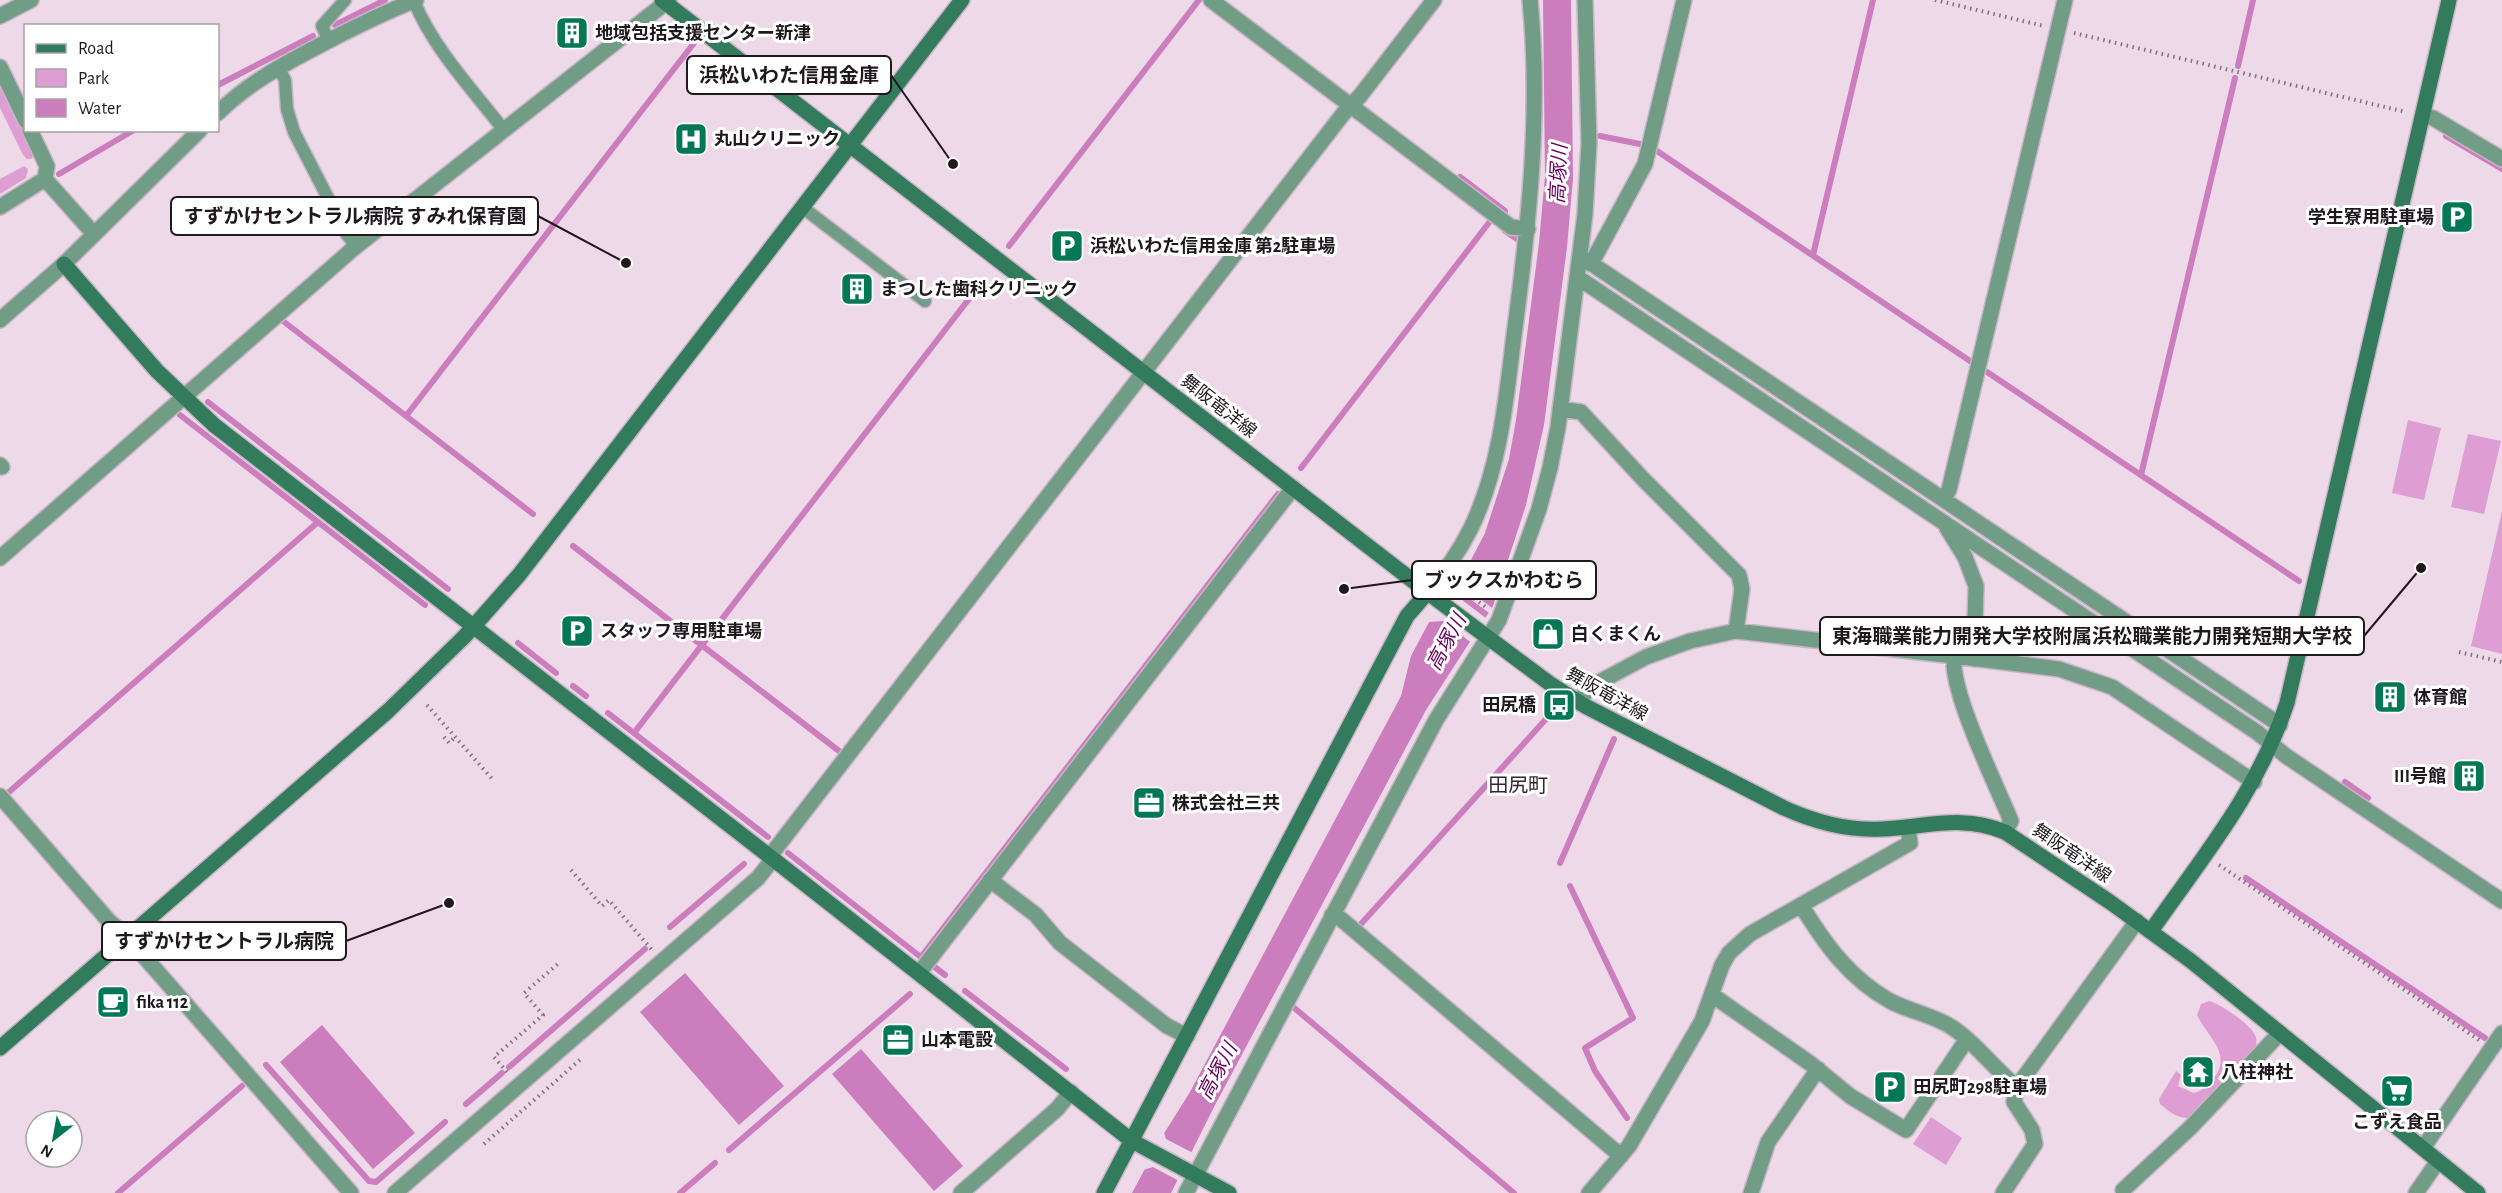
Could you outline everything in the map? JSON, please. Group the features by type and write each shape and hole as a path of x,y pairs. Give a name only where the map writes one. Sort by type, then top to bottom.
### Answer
{"street":[{"path":"0,16 31,0"},
{"path":"219,112 252,83 279,67 386,12 415,0"},
{"path":"0,1048 388,711 474,627 519,574 962,0"},
{"path":"1211,0 1510,227 1528,229"},
{"path":"395,1193 758,878 1143,372 1434,0"},
{"path":"1104,1193 1407,616 1433,596 1472,527 1496,456 1504,418 1528,229 1534,142 1530,0"},
{"path":"1585,0 1589,143 1586,260"},
{"path":"1186,1193 1193,1174 1436,720 1484,634 1499,620 1539,509 1550,468 1577,277 1645,164 1684,0"},
{"path":"1974,659 1976,586 1965,557 1944,523 1949,503 1949,490 2065,0"},
{"path":"2151,931 2232,819 2254,782 2280,725 2293,683 2449,0"},
{"path":"0,558 357,246 665,1"},
{"name":"舞阪竜洋線","path":"665,1 1433,596 1579,703 1800,815 1849,828 1866,830 1965,822 1985,825 2005,832 2151,931 2478,1193"},
{"path":"0,67 24,117"},
{"path":"2424,116 2433,118 2502,159"},
{"path":"0,207 45,179 47,166 31,132"},
{"path":"0,320 64,264 198,132"},
{"path":"45,179 94,234"},
{"path":"1586,260 2280,725"},
{"path":"64,264 157,372 214,425 772,858 1131,1141 1229,1193"},
{"path":"1577,277 2502,901"},
{"path":"1560,409 1581,412 1643,479 1739,575 1742,589 1736,631"},
{"path":"919,973 1293,488"},
{"path":"1579,703 1588,688 1646,657 1690,641 1736,631 2059,669 2112,687 2254,782"},
{"path":"1954,657 1953,669 1963,704 2011,821 2005,832"},
{"path":"0,796 108,920 128,937 351,1193"},
{"path":"1591,1192 1629,1146 1702,1021 1722,965 1739,943 1910,843 1908,827"},
{"path":"990,879 1036,915 1060,943 1167,1026 1187,1036"},
{"path":"1801,905 1822,940 1853,974 1891,1001 1944,1022 1967,1039 2018,1087"},
{"path":"1332,915 1341,920 1621,1156"},
{"path":"2003,1193 2035,1144 2032,1130 2014,1102 2018,1087 2137,921"},
{"path":"1713,994 1818,1069 1850,1096 1906,1130 1967,1039"},
{"path":"2123,1190 2190,1128 2280,1033"},
{"path":"2423,1148 2502,1033"},
{"path":"1751,1193 1768,1142 1818,1069"},
{"path":"961,1193 1057,1109 1071,1092"},
{"path":"2416,1193 2439,1161"}],"lane":[{"path":"329,41 322,27 345,0"},
{"path":"415,0 419,15 446,56 503,129"},
{"path":"279,67 285,80 287,109 294,132 345,231 357,246"},
{"path":"802,207 925,301"}],"path":[{"path":"1935,0 2424,116"},
{"path":"1450,580 1491,611"},
{"path":"2459,652 2502,662"},
{"path":"428,705 494,781"},
{"path":"444,736 449,743 455,737"},
{"path":"571,870 602,906 609,900 653,951"},
{"path":"2230,873 2492,1048"},
{"path":"509,1075 494,1057 543,1015 524,993 559,963"},
{"path":"484,1144 582,1058"}],"green space":[{"path":"0,78 34,150 35,155 31,159 23,155 0,108"},
{"path":"24,166 28,169 26,178 0,194 0,179"},
{"path":"2408,420 2441,428 2424,500 2392,493"},
{"path":"2468,434 2501,441 2484,514 2451,507"},
{"path":"2502,511 2502,654 2471,646"},
{"path":"2209,1001 2228,1011 2249,1027 2256,1037 2256,1048 2189,1118 2181,1117 2163,1107 2159,1099 2176,1071 2181,1075 2178,1086 2194,1093 2209,1084 2220,1067 2219,1051 2197,1015 2201,1004"},
{"path":"1931,1117 1962,1138 1946,1165 1913,1144"}],"water":[{"name":"高塚川","path":"1543,0 1571,0 1573,178 1567,247 1544,425 1526,505 1493,606 1426,710 1215,1105 1171,1193 1132,1193 1163,1135 1190,1092 1401,696 1411,656 1428,624 1460,581 1485,533 1509,459 1539,243 1545,176"},
{"path":"685,973 784,1086 739,1125 640,1012"},
{"path":"322,1025 415,1133 373,1169 280,1062"},
{"path":"861,1049 963,1166 934,1191 832,1074"}],"pier":[{"name":"田尻橋","path":"1457,581 1492,608 1489,613 1457,589 1453,593 1487,619 1473,644 1443,621 1428,622"},
{"path":"1163,1129 1166,1139 1195,1154 1181,1182 1153,1167 1140,1171"}],"waterway":[{"path":"335,25 385,0"},
{"path":"1009,246 1199,0"},
{"path":"1813,255 1873,0"},
{"path":"2238,66 2253,0"},
{"path":"219,84 313,36"},
{"path":"406,416 694,43"},
{"path":"2141,475 2235,78"},
{"path":"59,174 131,132"},
{"path":"1600,136 1640,144"},
{"path":"2446,136 2502,169"},
{"path":"1657,151 1970,361"},
{"path":"1460,177 1505,211"},
{"path":"1301,468 1491,220"},
{"path":"1505,231 1517,239"},
{"path":"634,733 982,282"},
{"path":"283,321 533,514"},
{"path":"1987,372 2299,581"},
{"path":"208,402 448,589"},
{"path":"180,415 425,605"},
{"path":"921,957 1278,494"},
{"path":"9,792 318,522"},
{"path":"573,546 839,751"},
{"path":"518,643 556,673"},
{"path":"573,686 586,696"},
{"path":"1361,924 1546,719 1563,712"},
{"path":"608,713 768,837"},
{"path":"1560,863 1614,739"},
{"path":"2345,782 2368,798"},
{"path":"788,853 922,958"},
{"path":"670,927 744,864"},
{"path":"2246,878 2485,1038"},
{"path":"1570,886 1633,1018 1585,1048 1595,1071 1627,1118"},
{"path":"509,1067 645,949"},
{"path":"932,965 945,975"},
{"path":"965,991 1066,1069"},
{"path":"729,1150 910,994"},
{"path":"1292,1006 1514,1193"},
{"path":"266,1065 369,1181 376,1182 445,1122"},
{"path":"466,1104 502,1073"},
{"path":"118,1193 242,1086"},
{"path":"680,1193 715,1163"}],"place":[{"name":"地域包括支援センター新津","path":"572,33"},
{"name":"丸山クリニック","path":"691,139"},
{"name":"浜松いわた信用金庫","path":"953,164"},
{"name":"学生寮用駐車場","path":"2457,217"},
{"name":"浜松いわた信用金庫 第2駐車場","path":"1067,246"},
{"name":"すずかけセントラル病院 すみれ保育園","path":"626,263"},
{"name":"まつした歯科クリニック","path":"857,289"},
{"name":"東海職業能力開発大学校附属浜松職業能力開発短期大学校","path":"2421,568"},
{"name":"ブックスかわむら","path":"1344,589"},
{"name":"スタッフ専用駐車場","path":"577,631"},
{"name":"白くまくん","path":"1548,634"},
{"name":"体育館","path":"2390,697"},
{"name":"田尻橋","path":"1559,705"},
{"name":"III号館","path":"2469,776"},
{"name":"株式会社三共","path":"1149,803"},
{"name":"すずかけセントラル病院","path":"449,903"},
{"name":"fika 112","path":"113,1002"},
{"name":"山本電設","path":"898,1040"},
{"name":"八柱神社","path":"2198,1072"},
{"name":"田尻町298駐車場","path":"1890,1087"},
{"name":"こずえ食品","path":"2397,1091"}],"district":[{"name":"田尻町","path":"1518,785"}]}
